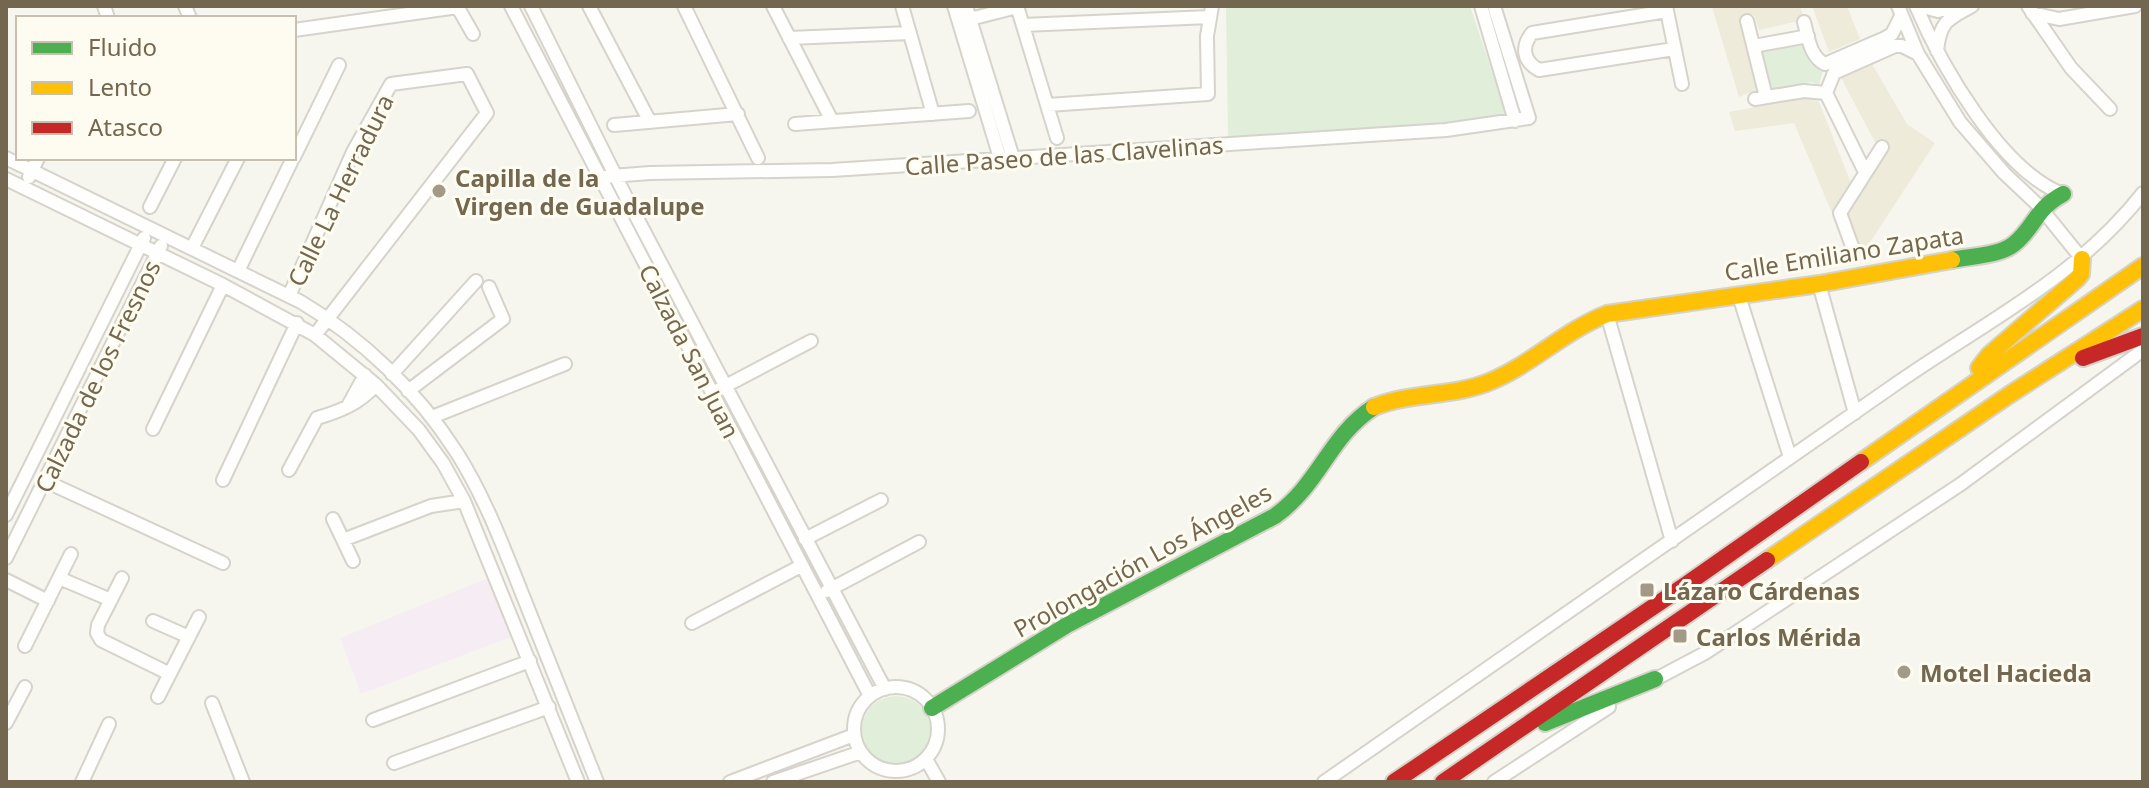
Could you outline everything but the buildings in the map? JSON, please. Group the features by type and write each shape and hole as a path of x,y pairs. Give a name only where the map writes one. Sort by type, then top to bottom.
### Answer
{"main road":[{"name":"Calle Emiliano Zapata","path":"1607,314 1819,284 2005,250 2016,245 2040,207 2063,194"},
{"path":"1961,391 1989,355 2077,279 2081,274 2082,259"},
{"path":"1394,782 1684,586 2143,266"},
{"path":"1449,779 2044,373 2143,309"},
{"name":"Prolongación Los Ángeles","path":"932,708 970,682 1149,581 1290,507 1314,482 1358,417 1373,407 1391,400 1457,391 1486,383 1507,374 1589,320 1607,314"},
{"path":"2044,373 2143,336"},
{"path":"1514,734 1655,679"}],"street":[{"path":"514,11 532,6"},
{"name":"Calzada San Juan","path":"532,6 725,386 885,689"},
{"path":"589,6 650,122"},
{"path":"684,6 758,158"},
{"path":"773,6 832,121"},
{"path":"902,6 933,114"},
{"path":"956,6 965,15 1007,158"},
{"path":"965,15 1017,6 1057,138"},
{"path":"1481,6 1515,121"},
{"name":"Calle Paseo de las Clavelinas","path":"599,177 832,170 1446,130 1529,118 1494,6"},
{"path":"1918,6 1943,11 1954,6"},
{"path":"1918,6 1937,51 1967,101 2032,176 2042,185 2063,194"},
{"path":"1937,51 1938,38 1947,19 1972,6"},
{"path":"2030,9 2052,19 2068,14 2135,6"},
{"path":"296,30 458,7 473,34"},
{"path":"1674,49 1539,70 1528,62 1525,55 1527,40 1532,33 1666,8 1682,84"},
{"path":"2030,9 2084,84 2110,109"},
{"name":"Calzada San Juan","path":"514,11 870,696"},
{"path":"1023,25 1211,11 1207,36 1208,94 1048,105"},
{"path":"1899,11 1918,54 1953,113 1983,151 2040,207 2082,259"},
{"path":"1829,68 1892,34 1899,11"},
{"path":"2055,47 2055,33 2068,14"},
{"path":"1747,21 1754,46 1761,98 1804,91 1826,93"},
{"path":"1804,22 1813,52 1818,61 1829,68"},
{"path":"789,38 910,33"},
{"path":"1754,46 1808,36"},
{"path":"1829,68 1895,46 1912,49 1918,54"},
{"path":"296,153 339,65"},
{"path":"1829,68 1826,93 1865,172"},
{"name":"Calle La Herradura","path":"289,296 353,152 391,84 467,74 487,113 327,317"},
{"path":"1953,113 1967,101"},
{"path":"795,124 969,111"},
{"path":"614,125 738,114"},
{"path":"1853,249 1840,213 1882,147"},
{"path":"6,158 327,317 392,374 432,417 479,493 597,782"},
{"path":"25,187 37,160"},
{"path":"150,207 174,160"},
{"path":"192,248 237,160"},
{"path":"238,271 293,160"},
{"path":"2018,187 2032,176"},
{"path":"7,184 25,187 297,323 365,375 419,430 460,495 578,782"},
{"path":"1324,782 1931,359 2032,296 2082,259 2143,193"},
{"name":"Calzada de los Fresnos","path":"6,515 149,228"},
{"name":"Calzada de los Fresnos","path":"6,558 166,236"},
{"path":"392,374 476,281"},
{"path":"1819,284 1855,413"},
{"path":"153,429 223,285"},
{"path":"408,391 503,319 489,287"},
{"path":"1739,296 1790,457"},
{"path":"1607,314 1672,541"},
{"path":"315,335 327,317"},
{"path":"223,480 297,323"},
{"path":"712,394 811,341"},
{"path":"1494,782 1585,721 1705,653 1961,484 2143,350"},
{"path":"432,417 565,364"},
{"path":"346,409 365,375"},
{"path":"289,470 317,418 346,409 364,398 376,385"},
{"path":"68,391 85,400"},
{"path":"45,481 223,563"},
{"path":"16,495 33,504"},
{"path":"343,540 460,495"},
{"path":"805,539 881,500"},
{"path":"333,519 353,561"},
{"path":"817,597 919,542"},
{"path":"25,646 71,554"},
{"path":"692,623 801,566"},
{"path":"494,575 512,568"},
{"path":"59,578 111,600"},
{"path":"122,578 98,625 97,633 101,640 170,674"},
{"path":"6,580 48,601"},
{"path":"158,697 199,617"},
{"path":"153,621 189,637"},
{"path":"373,720 530,661"},
{"path":"6,723 25,687"},
{"path":"899,687 912,690 932,708 937,719 937,741 926,759 909,770 882,769 861,752 854,735 856,718 870,696 899,687"},
{"path":"212,703 243,782"},
{"path":"394,763 549,707"},
{"path":"82,782 109,724"},
{"path":"730,782 854,735"},
{"path":"773,782 861,752"},
{"path":"926,759 939,782"},
{"path":"909,770 916,782"}],"shaded area":[{"path":"1800,6 1804,20 1759,30 1754,15 1743,18 1758,89 1739,97 1712,7"},
{"path":"1812,6 1847,6 1860,39 1829,52"},
{"path":"1868,57 1907,124 1935,143 1861,256 1844,212 1890,146 1884,138 1877,146 1838,72"},
{"path":"1807,97 1819,102 1851,183 1832,213 1794,123 1735,131 1729,112"},
{"path":"488,578 511,637 361,694 340,638"}],"green space":[{"path":"1226,6 1470,6 1509,122 1228,137"},
{"path":"1806,40 1814,61 1823,70 1819,85 1811,82 1771,93 1759,50"},
{"path":"889,696 903,696 915,701 925,711 930,730 925,749 915,759 903,764 889,764 877,759 867,749 862,737 862,723 867,711 877,701"}],"traffic: fast":[{"path":"1952,260 2008,248 2021,238 2046,206 2063,194"},
{"path":"932,708 1067,625 1275,516 1303,490 1346,432 1374,407"},
{"path":"1545,723 1655,679"}],"traffic: slow":[{"path":"1979,368 1989,355 2077,279 2081,274 2082,259"},
{"path":"1374,407 1489,382 1519,367 1576,329 1607,314 1819,284 1952,260"},
{"path":"1861,462 2143,266"},
{"path":"1767,560 2009,395 2143,309"}],"traffic: jam":[{"path":"2083,358 2143,336"},
{"path":"1394,782 1861,462"},
{"path":"1443,782 1767,560"}],"place":[{"name":"Capilla de la Virgen de Guadalupe","path":"439,191"},
{"name":"Lázaro Cárdenas","path":"1647,590"},
{"name":"Carlos Mérida","path":"1680,636"},
{"name":"Motel Hacieda","path":"1904,672"}]}
